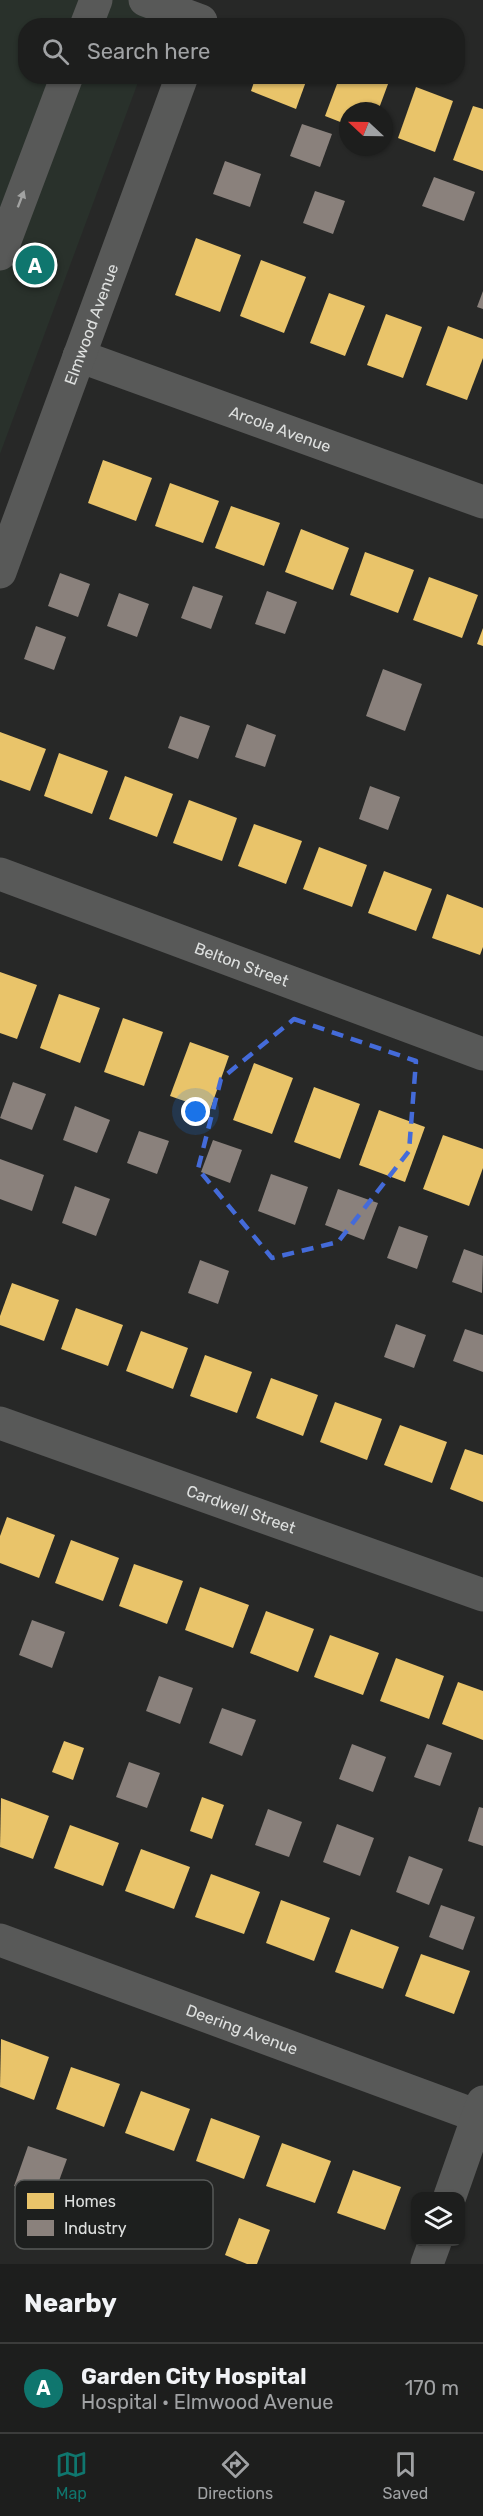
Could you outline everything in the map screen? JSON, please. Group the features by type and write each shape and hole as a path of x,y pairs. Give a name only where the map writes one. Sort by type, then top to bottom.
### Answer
{"street":[{"path":"89,18 96,0"},
{"path":"145,0 203,16"},
{"path":"0,254 64,84"},
{"name":"Elmwood Avenue","path":"0,572 179,84"},
{"name":"Arcola Avenue","path":"79,356 483,502"},
{"name":"Belton Street","path":"0,873 483,1054"},
{"name":"Cardwell Street","path":"0,1424 483,1595"},
{"name":"Deering Avenue","path":"0,1940 481,2112"},
{"path":"451,2192 481,2112"},
{"path":"427,2264 433,2246"}],"highlighted area":[{"path":"294,1019 416,1061 409,1151 338,1242 272,1258 198,1169 221,1079"}],"shaded area":[{"path":"0,0 169,0 162,18 18,18 18,84 137,84 0,454"}],"building: Homes":[{"path":"253,84 305,84 296,109 251,91"},
{"path":"337,84 388,84 381,102 339,102 339,121 325,116"},
{"path":"416,87 453,101 435,152 398,138"},
{"path":"473,106 483,109 483,171 453,160"},
{"path":"196,238 241,255 220,312 175,295"},
{"path":"261,260 306,277 284,333 240,316"},
{"path":"329,293 365,306 345,356 310,343"},
{"path":"386,314 422,327 403,378 367,365"},
{"path":"448,326 483,339 483,358 467,400 426,385"},
{"path":"103,460 152,478 136,521 88,503"},
{"path":"170,483 219,501 203,543 155,526"},
{"path":"231,506 280,523 264,566 215,548"},
{"path":"301,529 349,548 333,590 285,572"},
{"path":"365,552 414,570 398,613 350,595"},
{"path":"429,577 478,595 462,638 413,620"},
{"path":"483,628 483,646 477,644"},
{"path":"0,732 46,749 30,791 0,780"},
{"path":"59,753 108,771 92,814 44,796"},
{"path":"125,776 173,794 157,837 109,819"},
{"path":"189,800 237,818 222,861 173,843"},
{"path":"254,824 302,841 286,884 238,866"},
{"path":"319,847 367,865 352,907 303,889"},
{"path":"384,871 432,889 416,931 368,913"},
{"path":"447,894 483,908 483,947 480,955 432,938"},
{"path":"0,972 37,985 17,1039 0,1033"},
{"path":"59,994 100,1008 80,1063 40,1048"},
{"path":"123,1018 163,1032 144,1086 104,1072"},
{"path":"190,1042 229,1056 210,1110 170,1096"},
{"path":"254,1063 293,1078 272,1134 233,1120"},
{"path":"314,1087 360,1104 340,1159 294,1142"},
{"path":"379,1110 425,1127 405,1182 359,1165"},
{"path":"443,1135 483,1149 483,1168 469,1206 423,1189"},
{"path":"12,1283 59,1300 44,1341 0,1325 0,1316"},
{"path":"76,1308 123,1325 108,1366 61,1349"},
{"path":"141,1331 188,1348 173,1389 126,1371"},
{"path":"205,1355 252,1372 237,1413 190,1396"},
{"path":"271,1378 318,1395 303,1436 256,1418"},
{"path":"335,1402 382,1419 367,1460 320,1442"},
{"path":"400,1425 447,1442 432,1483 384,1465"},
{"path":"465,1449 483,1455 483,1502 450,1489"},
{"path":"7,1517 55,1535 39,1578 0,1563 0,1536"},
{"path":"71,1540 119,1558 103,1601 55,1583"},
{"path":"134,1564 183,1581 167,1624 119,1606"},
{"path":"200,1587 249,1605 233,1648 185,1630"},
{"path":"266,1611 314,1629 298,1672 250,1653"},
{"path":"330,1635 379,1653 363,1695 314,1677"},
{"path":"396,1658 444,1676 429,1719 380,1701"},
{"path":"458,1682 483,1691 483,1740 442,1724"},
{"path":"64,1741 84,1748 73,1780 52,1772"},
{"path":"202,1797 224,1805 212,1839 190,1831"},
{"path":"1,1798 49,1816 33,1859 0,1847"},
{"path":"70,1825 119,1843 103,1886 54,1868"},
{"path":"141,1849 190,1867 174,1909 125,1891"},
{"path":"211,1874 260,1892 244,1934 195,1917"},
{"path":"281,1900 330,1918 314,1961 266,1943"},
{"path":"351,1929 399,1947 383,1989 335,1972"},
{"path":"421,1954 470,1971 454,2014 405,1996"},
{"path":"1,2039 49,2057 34,2100 0,2087"},
{"path":"71,2067 120,2084 104,2127 56,2109"},
{"path":"141,2091 190,2109 174,2151 125,2133"},
{"path":"211,2118 260,2136 244,2179 196,2161"},
{"path":"282,2143 331,2161 315,2203 266,2186"},
{"path":"353,2170 401,2187 385,2230 337,2213"},
{"path":"239,2218 270,2230 257,2264 247,2264 225,2255"}],"building: Industry":[{"path":"302,124 332,134 320,167 290,156"},
{"path":"225,161 261,174 250,207 213,194"},
{"path":"434,177 475,192 464,221 422,206"},
{"path":"315,191 345,201 333,234 303,223"},
{"path":"483,291 483,309 477,307"},
{"path":"60,573 90,584 78,617 48,606"},
{"path":"193,586 223,596 211,629 181,618"},
{"path":"267,591 297,602 285,634 255,624"},
{"path":"119,593 149,604 137,637 107,626"},
{"path":"36,626 66,637 54,670 24,659"},
{"path":"383,669 422,684 405,731 366,716"},
{"path":"180,716 210,726 198,759 168,748"},
{"path":"247,724 276,735 265,767 235,757"},
{"path":"370,786 400,797 388,830 359,819"},
{"path":"13,1082 46,1094 32,1130 0,1118"},
{"path":"75,1106 110,1120 97,1153 63,1140"},
{"path":"139,1131 169,1141 157,1174 127,1163"},
{"path":"213,1140 242,1150 230,1183 201,1172"},
{"path":"0,1159 44,1175 32,1211 0,1199"},
{"path":"271,1174 308,1187 295,1225 258,1211"},
{"path":"75,1186 110,1199 96,1236 62,1223"},
{"path":"338,1189 378,1203 364,1240 325,1225"},
{"path":"399,1226 428,1236 417,1269 387,1258"},
{"path":"464,1249 483,1256 482,1293 452,1282"},
{"path":"200,1260 229,1271 218,1304 188,1293"},
{"path":"396,1324 426,1335 414,1368 384,1357"},
{"path":"465,1329 483,1335 483,1372 453,1361"},
{"path":"32,1620 65,1632 52,1668 19,1655"},
{"path":"159,1676 193,1688 180,1724 146,1711"},
{"path":"222,1708 256,1720 242,1756 209,1743"},
{"path":"352,1744 386,1757 373,1792 339,1779"},
{"path":"427,1744 452,1753 440,1786 414,1777"},
{"path":"129,1762 160,1773 147,1808 116,1797"},
{"path":"479,1807 483,1808 483,1846 468,1841"},
{"path":"268,1809 302,1822 289,1857 255,1845"},
{"path":"337,1824 374,1838 360,1876 323,1862"},
{"path":"409,1856 443,1869 429,1905 396,1892"},
{"path":"441,1905 475,1917 463,1950 429,1937"},
{"path":"28,2146 67,2159 59,2180 16,2180"}],"place":[{"name":"Garden City Hospital","path":"35,265"}]}
